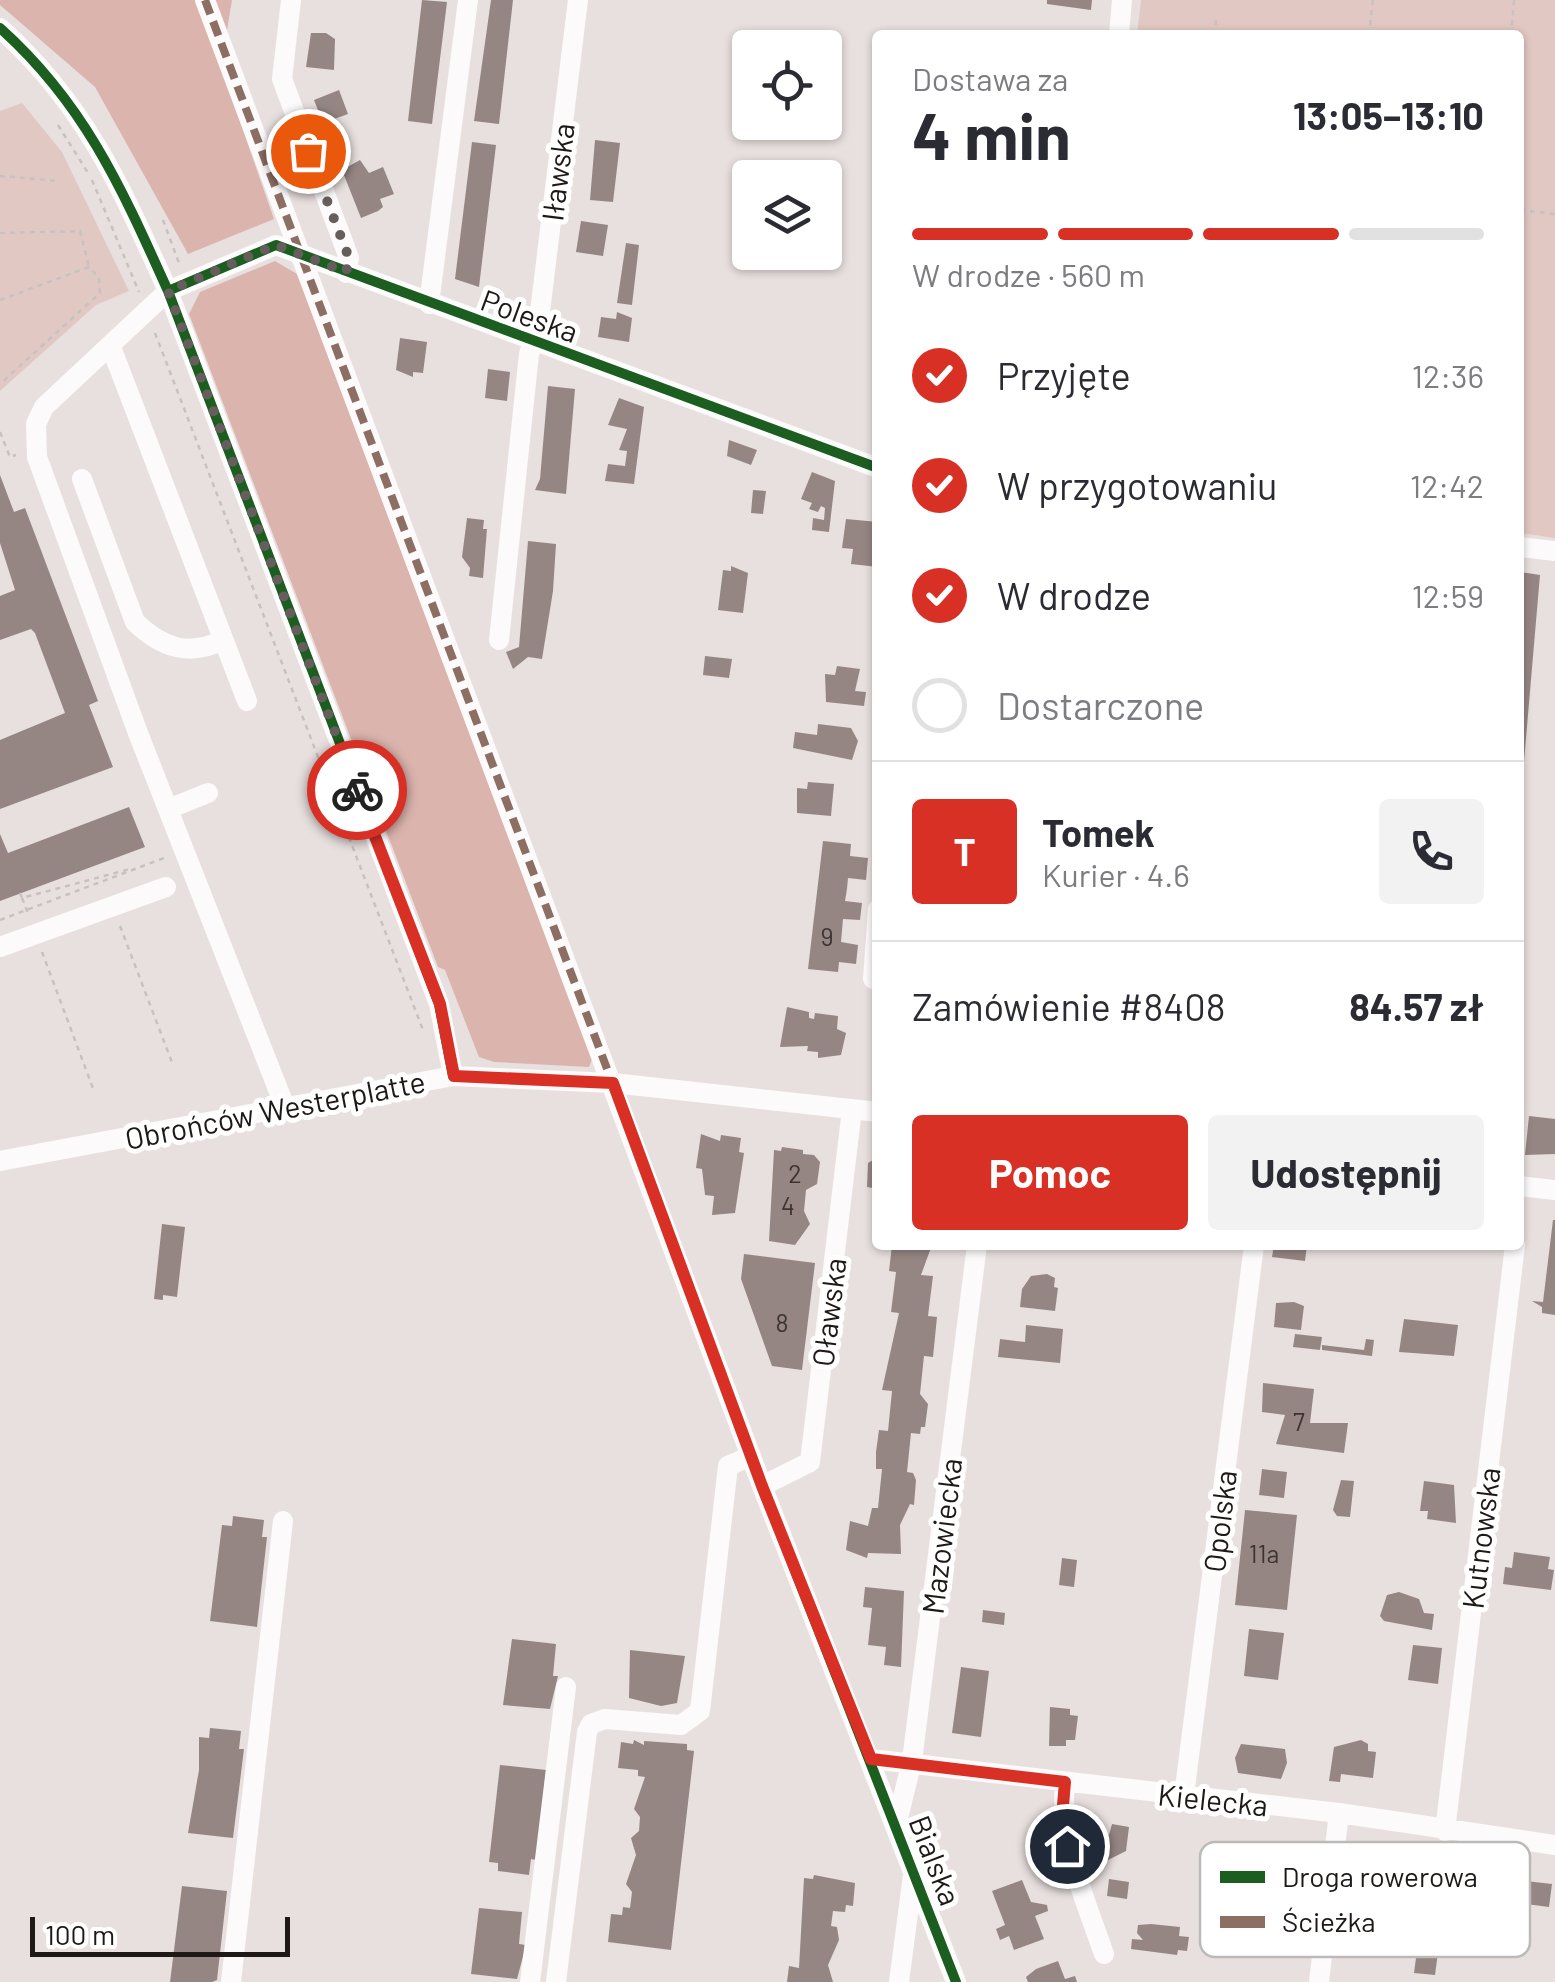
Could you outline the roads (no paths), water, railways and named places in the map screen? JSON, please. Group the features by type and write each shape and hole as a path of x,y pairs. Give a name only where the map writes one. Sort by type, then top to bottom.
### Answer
{"street":[{"name":"Bialska","path":"205,0 762,1486 956,1982"},
{"path":"291,0 282,80 349,258 346,272"},
{"path":"429,304 468,0"},
{"name":"Iławska","path":"533,343 578,0"},
{"path":"1119,30 1122,0"},
{"path":"0,28 26,51 88,126 122,186 168,291 440,1004 454,1076"},
{"name":"Poleska","path":"168,291 276,245 872,466"},
{"path":"168,291 44,407 36,424 35,448 168,809 284,1107"},
{"name":"Poleska","path":"499,640 533,343"},
{"path":"111,347 247,701"},
{"path":"82,479 135,622 151,638 176,649 204,650 224,640"},
{"path":"1524,548 1555,551"},
{"path":"168,809 208,794"},
{"path":"0,947 195,877"},
{"name":"Obrońców Westerplatte","path":"0,1161 454,1076 613,1083 872,1111"},
{"name":"Oławska","path":"762,1486 810,1462 852,1109"},
{"path":"1524,1193 1555,1190"},
{"name":"Mazowiecka","path":"896,1826 912,1761 976,1250"},
{"name":"Opolska","path":"1184,1796 1253,1250"},
{"name":"Kutnowska","path":"1445,1831 1514,1250"},
{"path":"556,1982 587,1732 591,1724 605,1720 681,1725 700,1711 728,1466 751,1456"},
{"path":"231,1982 283,1522"},
{"path":"530,1982 566,1686"},
{"name":"Kielecka","path":"871,1759 1340,1813 1555,1844"},
{"path":"1065,1782 1062,1817 1067,1846 1104,1954"},
{"path":"1336,1842 1340,1813"},
{"path":"900,1982 914,1870"},
{"path":"1319,1982 1322,1957"}]}
